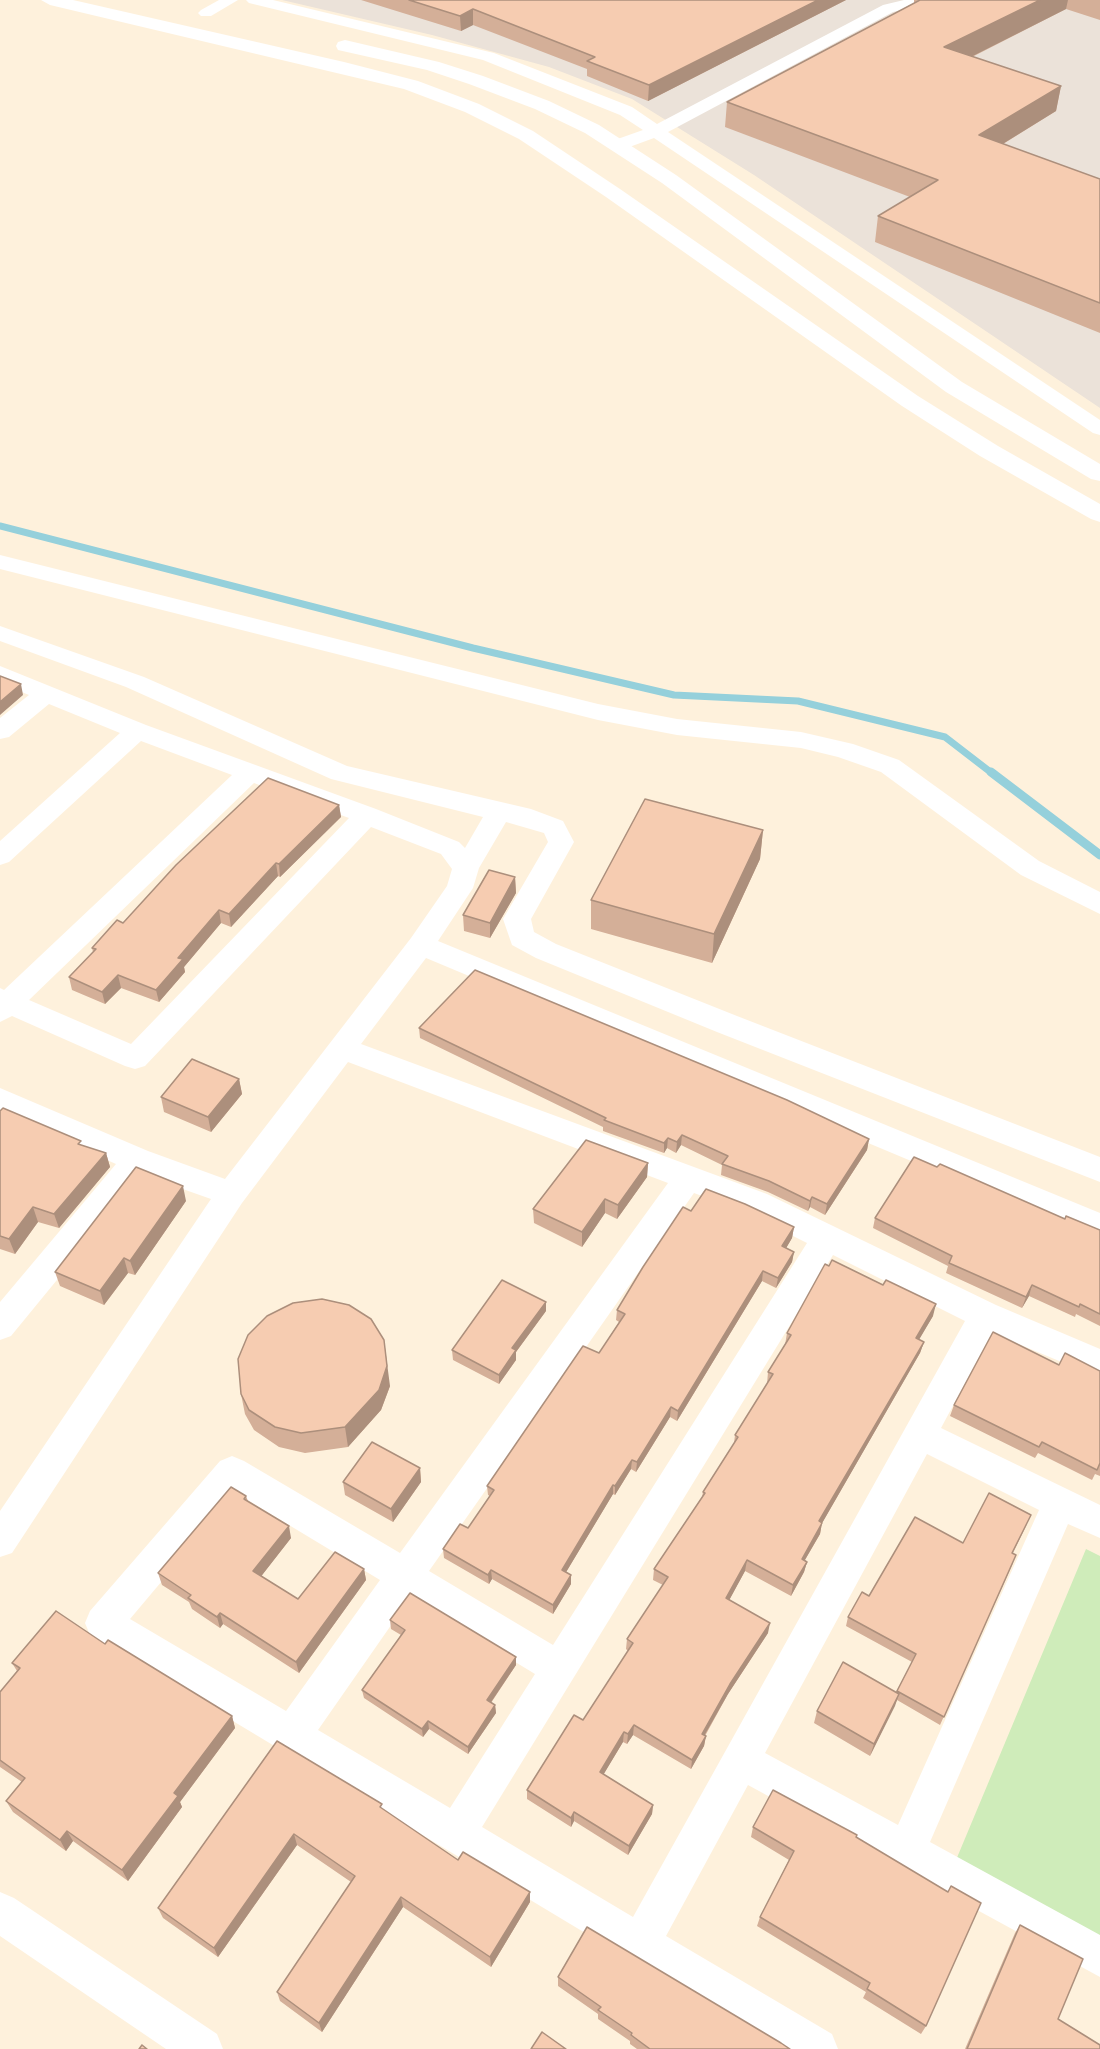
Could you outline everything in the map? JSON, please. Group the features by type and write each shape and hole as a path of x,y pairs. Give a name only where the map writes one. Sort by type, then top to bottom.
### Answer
{"main road":[{"path":"50,0 411,85 472,108 526,135 613,193 910,400 989,451 1100,514"},
{"path":"183,8 240,21"},
{"path":"330,42 432,66 476,80 542,105 618,145 669,179 954,387 1100,474"}],"street":[{"path":"206,14 230,0"},
{"path":"254,0 488,56 626,111 1100,429"},
{"path":"618,145 657,131 890,4 925,0"},
{"path":"0,562 598,712 677,727 801,740 844,750 890,766 1030,868 1100,904"},
{"path":"0,633 135,682 340,773 531,818 554,827 561,842 517,919 522,938 546,951 695,1011 1100,1170"},
{"path":"0,674 137,731 367,815 450,848 466,868"},
{"path":"0,731 47,693"},
{"path":"0,855 137,731"},
{"path":"249,773 3,1004 135,1058 367,815"},
{"path":"0,1541 231,1194 421,945 460,888 466,868 499,812"},
{"path":"421,945 1100,1227"},
{"path":"343,1049 756,1203 985,1315 1100,1364"},
{"path":"0,1100 137,1160 231,1194"},
{"path":"0,1326 137,1160"},
{"path":"291,1736 688,1178"},
{"path":"456,1834 827,1238"},
{"path":"640,1944 985,1315"},
{"path":"920,1434 1100,1522"},
{"path":"560,1670 232,1472 103,1623 817,2049"},
{"path":"907,1849 1060,1502"},
{"path":"741,1760 907,1849 1100,1957"},
{"path":"0,1912 202,2049"}],"shaded area":[{"path":"282,0 1100,0 1100,408 754,175 632,99 549,67 432,35"}],"green space":[{"path":"1086,1549 1100,1556 1100,1939 956,1860"}],"building":[{"path":"409,0 818,0 649,85 587,61 595,57 473,9 460,16"},
{"path":"920,0 1040,0 944,47 1061,86 979,135 1100,179 1100,303 878,216 938,180 727,102"},
{"path":"0,676 21,684 0,702"},
{"path":"268,778 339,805 279,864 276,863 229,914 219,910 178,958 183,959 156,990 118,975 102,992 69,977 96,949 92,948 117,920 123,923 176,865"},
{"path":"645,799 763,830 714,934 591,900"},
{"path":"489,870 515,877 490,923 463,915"},
{"path":"475,970 787,1100 869,1139 827,1204 812,1197 810,1201 769,1181 722,1164 728,1156 682,1135 677,1142 668,1138 664,1143 604,1120 606,1118 419,1028"},
{"path":"192,1059 239,1079 208,1117 161,1097"},
{"path":"3,1108 81,1141 78,1144 106,1153 54,1214 33,1207 9,1239 0,1236 0,1111"},
{"path":"586,1140 648,1163 618,1205 605,1199 582,1232 533,1209"},
{"path":"914,1157 937,1167 940,1164 1065,1219 1066,1216 1100,1230 1100,1314 1032,1285 1026,1297 949,1263 952,1256 875,1218"},
{"path":"136,1167 183,1186 130,1261 124,1258 100,1291 55,1272"},
{"path":"706,1189 794,1227 782,1246 794,1252 778,1278 763,1271 678,1411 671,1407 637,1462 632,1460 615,1486 613,1485 562,1570 571,1575 553,1605 491,1570 488,1575 443,1549 460,1524 468,1528 494,1490 487,1486 583,1346 599,1353 625,1314 617,1310 643,1267 683,1207 691,1211"},
{"path":"832,1260 883,1285 886,1280 936,1304 916,1338 924,1342 819,1521 822,1523 802,1559 807,1562 793,1585 747,1560 726,1598 770,1623 730,1684 702,1734 706,1736 692,1760 634,1725 628,1734 624,1732 600,1772 653,1805 629,1846 574,1812 571,1818 527,1790 574,1715 583,1720 633,1643 627,1639 668,1577 654,1569 705,1493 703,1492 738,1437 735,1435 773,1374 768,1372 791,1335 787,1333 825,1264 829,1266"},
{"path":"502,1280 546,1302 512,1348 516,1350 499,1375 452,1350"},
{"path":"322,1299 349,1305 371,1319 384,1340 387,1366 379,1390 345,1427 301,1433 275,1427 249,1410 241,1394 238,1359 248,1335 267,1316 293,1303"},
{"path":"993,1332 1059,1365 1065,1353 1100,1371 1100,1463 1097,1470 1042,1442 1039,1447 954,1405"},
{"path":"372,1442 420,1468 391,1509 343,1482"},
{"path":"231,1487 246,1496 244,1499 289,1526 253,1571 298,1599 335,1552 364,1569 296,1662 220,1613 217,1617 188,1598 191,1595 158,1573"},
{"path":"989,1493 1031,1515 1012,1553 1016,1555 944,1717 897,1691 916,1654 848,1617 862,1592 869,1596 915,1517 963,1543"},
{"path":"410,1593 516,1657 487,1700 495,1705 468,1747 428,1721 422,1729 362,1690 405,1630 390,1620"},
{"path":"56,1611 105,1644 108,1640 232,1716 174,1793 178,1796 122,1870 67,1831 60,1840 6,1801 25,1778 0,1760 0,1692 20,1668 12,1663"},
{"path":"843,1662 899,1694 874,1744 817,1711"},
{"path":"277,1741 382,1804 380,1807 458,1860 463,1852 530,1892 490,1957 401,1897 319,2023 277,1992 355,1876 294,1834 214,1948 158,1908"},
{"path":"773,1790 857,1835 856,1837 948,1892 951,1886 981,1903 926,2026 867,1989 870,1983 760,1917 794,1851 753,1827"},
{"path":"1020,1925 1083,1959 1058,2019 1100,2045 1100,2049 967,2049"},
{"path":"587,1927 790,2049 650,2049 631,2035 632,2033 598,2010 601,2007 558,1977"},
{"path":"542,2032 566,2049 531,2049"}],"waterway":[{"path":"0,526 473,648 674,695 798,701 945,737 993,774"},
{"path":"991,772 1100,855"}]}
